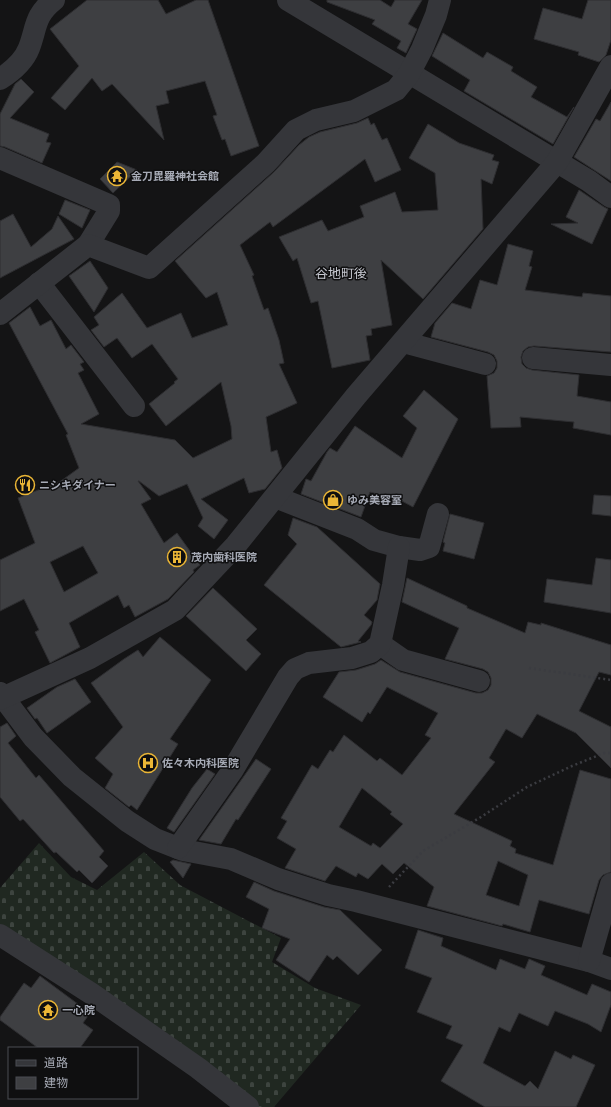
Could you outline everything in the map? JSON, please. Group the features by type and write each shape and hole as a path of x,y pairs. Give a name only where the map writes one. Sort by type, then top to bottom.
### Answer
{"street":[{"path":"0,79 13,71 29,49 35,23 46,6 54,0"},
{"path":"288,0 589,181 611,197"},
{"path":"88,245 149,268 266,163 296,130 316,120 354,111 396,90 409,74 422,49 440,0"},
{"path":"611,66 557,162 356,396 236,545 175,610 90,658 1,697 33,737 72,777 127,821 155,839 178,848 231,859 278,879 313,891 589,961 611,969"},
{"path":"0,158 109,205 109,211 88,245 0,314"},
{"path":"40,283 134,406"},
{"path":"403,342 485,364"},
{"path":"533,358 611,365"},
{"path":"275,497 357,529 374,540 399,547 420,550 429,547 438,514"},
{"path":"178,848 232,771 288,677 295,669 309,663 352,658 371,652 380,644 393,585 399,547"},
{"path":"380,644 403,660 479,681"},
{"path":"589,961 611,884"},
{"path":"0,935 92,994 198,1068 248,1107"}],"path":[{"path":"529,668 611,680"},
{"path":"372,905 423,851 429,847 481,817 527,787 604,753 611,753"}],"green space":[{"path":"39,843 71,877 97,890 144,852 180,885 281,938 272,962 315,988 361,1005 274,1107 258,1107 0,925 0,888"}],"building":[{"path":"87,0 158,0 166,14 196,0 208,0 259,146 231,156 225,139 222,140 213,116 217,115 205,81 166,91 169,103 156,106 164,140 112,84 102,91 92,78 65,110 51,98 79,66 50,29"},
{"path":"327,0 380,0 391,7 395,0 422,0 408,24 417,29 406,53 397,48 401,41 372,24 375,20 327,2"},
{"path":"588,0 611,0 611,40 606,55 599,62 578,55 579,52 534,39 543,8 582,19"},
{"path":"443,33 483,58 487,52 513,67 511,71 537,87 531,97 567,117 574,107 553,144 464,91 470,80 432,56"},
{"path":"21,79 34,92 10,118 49,134 46,142 51,143 42,163 0,146 0,114 15,84"},
{"path":"611,102 611,181 574,157 596,119 600,121"},
{"path":"368,118 371,125 374,123 382,140 387,138 401,170 375,182 365,159 273,227 270,222 240,245 254,275 252,276 264,310 268,308 279,340 284,363 279,364 297,403 266,417 271,452 277,450 282,468 265,489 249,493 244,478 201,499 228,520 214,539 198,526 203,518 187,484 159,496 138,481 151,499 141,504 164,543 177,533 200,565 193,570 194,572 168,599 135,617 129,605 124,608 118,595 69,623 80,647 50,663 35,632 39,630 24,599 0,611 0,560 35,543 18,498 61,481 79,468 66,435 68,434 9,323 30,307 40,326 51,320 66,349 71,345 84,362 80,364 84,370 78,373 99,414 81,424 175,440 193,458 232,439 231,426 221,382 166,426 149,404 178,379 152,344 132,358 117,338 104,347 91,330 99,325 94,317 122,293 147,328 181,313 192,338 228,325 217,292 206,298 175,261 274,172 299,145 309,137 320,132 357,123","holes":["83,546 98,573 64,592 50,562"]},
{"path":"428,124 459,143 494,155 492,160 499,162 492,184 481,179 483,229 423,299 381,260 392,325 371,329 372,335 366,336 370,360 332,368 318,301 311,303 297,258 293,261 279,237 322,220 328,231 364,217 360,206 395,192 402,212 438,210 435,173 409,158"},
{"name":"金刀毘羅神社会館","path":"117,162 137,170 113,193 100,179"},
{"path":"579,190 608,209 592,244 551,224 578,223 566,217"},
{"path":"65,200 90,210 82,228 59,214"},
{"path":"13,214 31,247 52,229 58,216 74,239 0,278 0,221"},
{"path":"508,244 533,251 529,266 532,267 525,290 582,297 583,293 611,296 611,352 534,346 528,347 523,351 521,357 522,364 526,368 532,370 579,375 577,396 611,402 611,435 573,428 574,422 520,417 521,427 491,428 487,376 494,373 497,368 497,361 494,355 488,352 431,337 435,323 452,303 471,309 480,280 497,285"},
{"path":"90,261 108,288 94,312 69,276"},
{"path":"424,390 458,419 413,507 400,500 370,492 361,517 301,494 306,479 311,481 330,448 337,452 355,426 402,458 417,428 403,416"},
{"path":"594,495 611,496 611,516 592,514"},
{"path":"450,514 484,523 474,559 443,551 445,543 443,542"},
{"path":"293,518 317,527 380,584 377,600 364,615 372,622 358,641 361,642 341,647 264,585 297,544 288,535"},
{"path":"596,558 611,560 611,613 544,602 547,579 592,585"},
{"path":"407,578 467,606 467,608 525,633 528,622 541,625 541,623 611,645 611,675 599,672 579,711 611,727 611,768 576,733 537,714 522,738 506,729 489,758 495,762 454,814 512,841 510,846 516,849 515,853 553,865 580,770 611,779 611,872 603,875 599,880 589,914 539,900 530,932 427,906 434,887 404,863 393,874 382,864 368,879 358,873 356,877 336,866 325,881 285,868 296,849 277,838 287,821 281,818 312,765 318,769 330,750 333,752 344,735 377,761 380,758 402,775 431,738 425,735 438,713 387,687 370,714 368,712 362,722 323,697 339,672 356,670 375,664 381,660 400,672 476,693 482,693 488,690 491,685 491,678 488,672 483,669 445,659 459,628 402,602","holes":["362,788 392,812 390,814 403,824 380,848 373,843 371,846 339,827","498,861 528,875 519,906 486,895"]},
{"path":"213,588 257,629 246,640 261,654 246,671 186,616"},
{"path":"160,637 211,680 170,739 178,744 137,810 131,805 129,807 105,788 113,774 95,758 123,727 91,683 138,650 143,657"},
{"path":"75,679 91,702 47,733 37,718 35,719 27,708 57,687"},
{"path":"7,723 16,736 8,743 36,778 39,775 104,851 99,857 108,866 92,883 79,870 77,872 56,852 54,853 23,819 20,821 0,797 0,727"},
{"path":"256,759 271,769 238,820 236,819 221,844 199,840"},
{"path":"207,769 215,774 174,832 167,828 192,788"},
{"path":"173,860 191,864 183,878 170,862"},
{"path":"254,882 274,891 324,907 340,910 382,950 358,975 337,956 333,960 327,955 309,982 276,960 290,939 262,928 269,909 246,897"},
{"path":"418,930 443,938 441,946 496,970 500,959 525,969 529,959 545,966 541,975 587,995 592,984 611,992 611,1005 601,1032 588,1024 555,1011 548,1026 519,1013 510,1032 499,1027 483,1063 525,1086 530,1081 538,1089 555,1051 571,1059 573,1055 595,1065 576,1107 485,1107 441,1081 463,1045 446,1038 452,1026 417,1012 432,978 405,968"},
{"name":"一心院","path":"40,976 90,1013 83,1023 93,1030 81,1047 37,1047 0,1020 0,1017 24,983 31,988"}],"place":[{"name":"金刀毘羅神社会館","path":"117,176"},
{"name":"ニシキダイナー","path":"25,485"},
{"name":"ゆみ美容室","path":"333,500"},
{"name":"茂内歯科医院","path":"177,557"},
{"name":"佐々木内科医院","path":"148,763"},
{"name":"一心院","path":"48,1010"}],"district":[{"name":"谷地町後","path":"341,273"}]}
